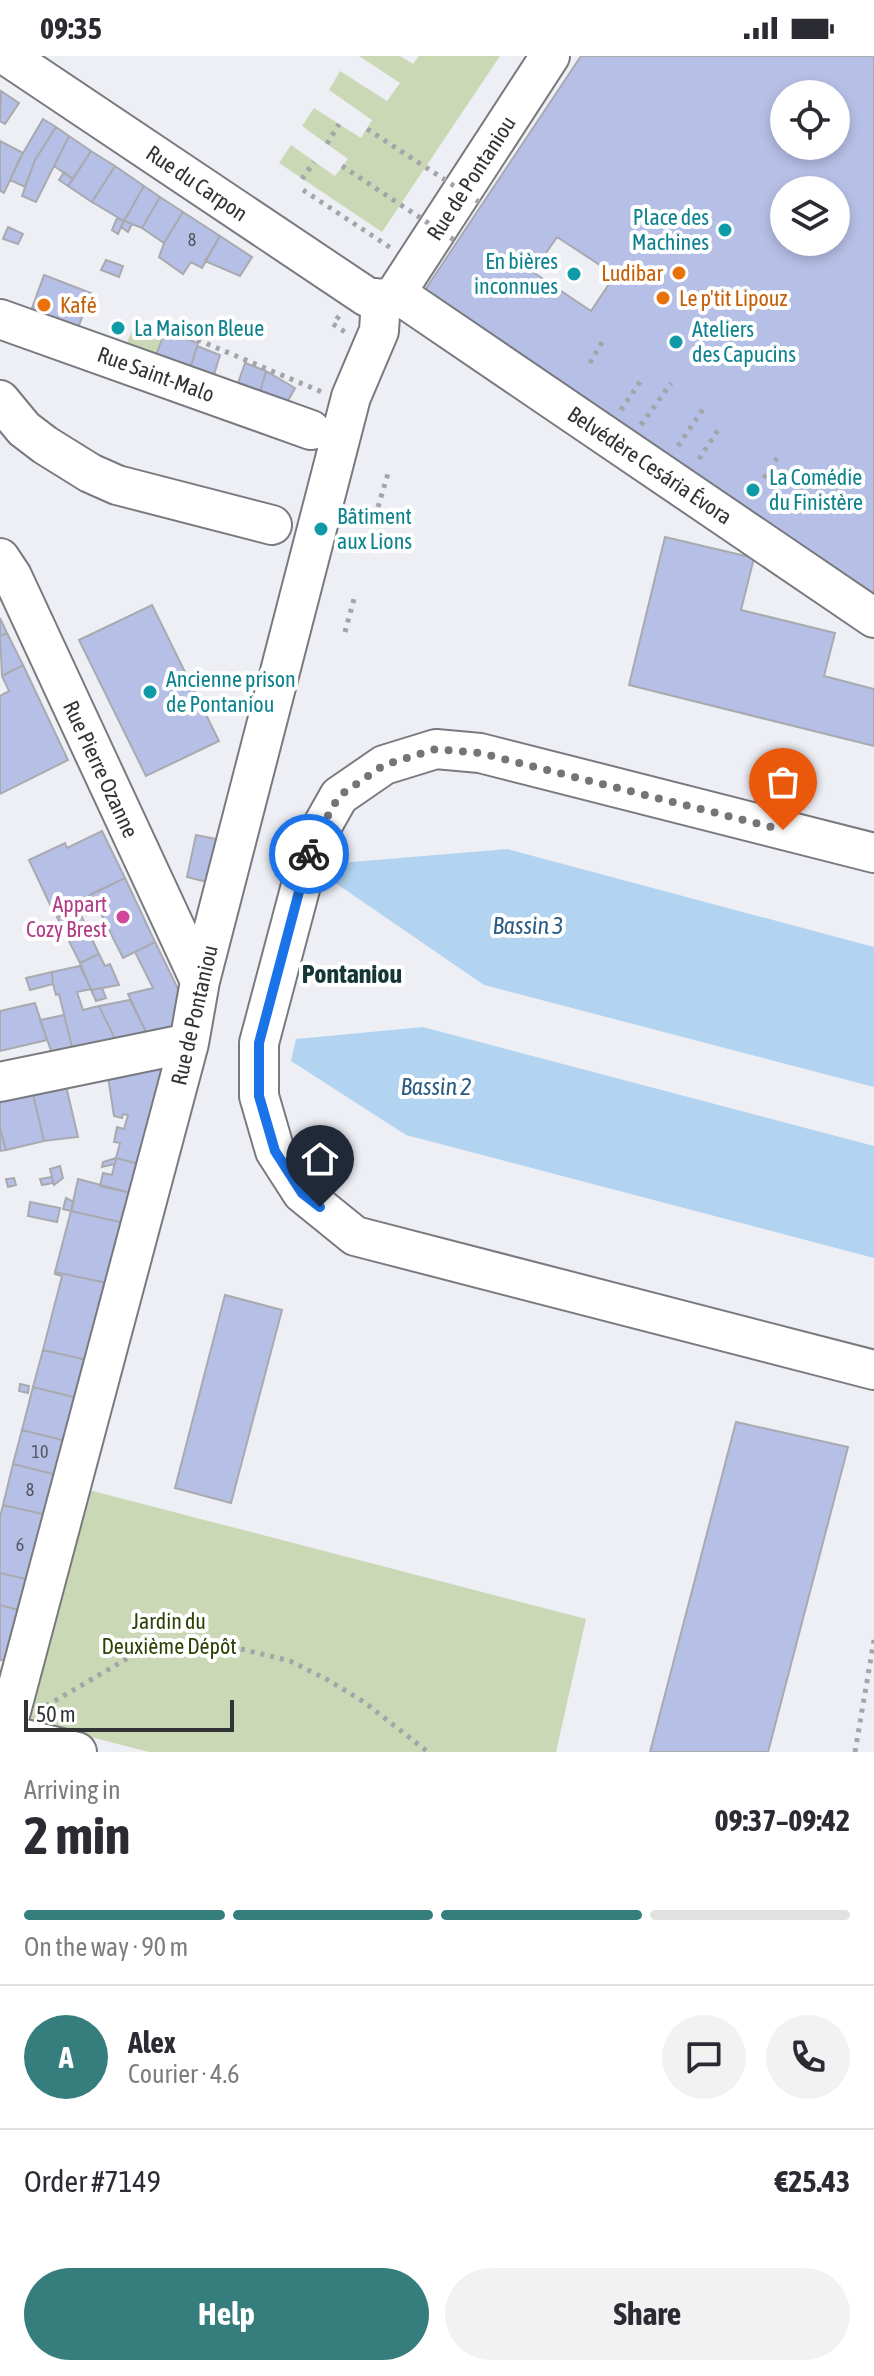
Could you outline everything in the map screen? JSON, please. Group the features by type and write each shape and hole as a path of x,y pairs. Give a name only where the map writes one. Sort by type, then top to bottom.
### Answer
{"street":[{"name":"Rue du Carpon","path":"7,56 367,297 404,298"},
{"name":"Rue de Pontaniou","path":"3,1739 189,1043 200,981 286,648 339,395 404,298 550,56"},
{"name":"Belvédère Cesária Évora","path":"404,298 874,618"},
{"name":"Rue Saint-Malo","path":"0,319 311,430"},
{"path":"0,400 24,429 45,445 117,485 272,525"},
{"name":"Rue Pierre Ozanne","path":"0,558 12,576 200,981"},
{"path":"874,853 480,753 436,749 384,765 339,796 312,844 259,1043 259,1096 275,1151 302,1193 355,1236 874,1370"},
{"path":"0,1082 189,1043"},
{"path":"3,1739 77,1752"}],"path":[{"path":"327,144 339,124"},
{"path":"367,129 482,204"},
{"path":"302,179 314,162"},
{"path":"342,166 457,242"},
{"path":"303,190 404,298"},
{"path":"179,332 339,395"},
{"path":"590,363 604,339"},
{"path":"617,416 642,379"},
{"path":"638,430 671,383"},
{"path":"672,455 705,406"},
{"path":"693,468 718,430"},
{"path":"764,478 779,455"},
{"path":"378,507 389,470"},
{"path":"345,632 355,595"},
{"path":"855,1752 874,1640"},
{"path":"44,1707 135,1654 183,1646 233,1647 290,1661 328,1680 364,1702 428,1752"}],"green space":[{"path":"359,56 400,56 413,64 419,56 500,56 382,232 279,163 291,145 335,176 348,159 302,126 314,108 361,138 372,120 329,90 340,71 387,101 400,83"},
{"path":"135,322 165,331 155,358 125,348"},
{"name":"Jardin du Deuxième Dépôt","path":"85,1489 586,1619 556,1752 149,1752 24,1720"}],"water":[{"name":"Bassin 3","path":"507,849 874,947 874,1087 484,985 334,882 339,863"},
{"name":"Bassin 2","path":"423,1027 874,1146 874,1258 406,1135 291,1061 296,1039"}],"building":[{"name":"Ateliers des Capucins","path":"581,56 874,56 874,606 417,302"},
{"path":"1,91 19,103 5,124 0,121"},
{"path":"43,119 56,127 35,160 25,187 10,180"},
{"path":"56,127 69,136 36,202 22,196 35,160"},
{"path":"69,136 91,151 73,179 54,166"},
{"path":"0,141 23,153 4,193 0,191"},
{"path":"91,151 115,166 92,202 68,186"},
{"path":"115,166 144,186 124,221 92,202"},
{"path":"64,172 73,179 68,186 59,180"},
{"path":"144,186 160,197 142,228 124,221"},
{"path":"160,197 183,212 164,243 142,228"},
{"path":"183,212 220,236 202,268 191,262 183,274 159,257"},
{"path":"117,218 124,221 118,234 112,230"},
{"path":"124,221 132,224 128,232 121,227"},
{"path":"8,227 23,234 18,244 3,239"},
{"path":"220,236 252,257 240,276 205,261"},
{"name":"En bières inconnues","path":"557,237 615,275 591,311 533,272"},
{"path":"106,260 123,266 119,277 101,270"},
{"path":"44,275 91,293 78,328 31,311"},
{"path":"165,331 198,343 190,369 155,358"},
{"path":"197,346 220,355 213,378 190,369"},
{"path":"245,363 266,371 260,392 237,386"},
{"path":"266,371 295,388 284,408 260,392"},
{"path":"665,537 754,558 741,610 835,633 824,676 874,689 874,746 629,685"},
{"name":"Ancienne prison de Pontaniou","path":"152,605 219,741 146,776 79,640"},
{"path":"0,618 7,633 0,636"},
{"path":"7,633 23,665 2,676 0,636"},
{"path":"23,665 68,760 0,794 0,696 9,691 2,676"},
{"path":"102,831 125,878 54,913 29,860 65,843 67,848"},
{"path":"196,835 221,840 211,883 187,877"},
{"path":"125,878 155,942 123,958 91,894"},
{"path":"95,902 98,909 86,915 82,909"},
{"path":"78,909 99,954 80,963 57,917"},
{"path":"155,942 182,997 175,1028 147,1034 128,994 153,988 135,952"},
{"path":"99,954 105,966 110,964 119,985 91,990 80,963"},
{"path":"80,966 91,989 77,992 83,1010 99,1006 116,1041 73,1051 52,972"},
{"path":"52,972 53,984 30,990 26,978"},
{"path":"102,988 106,998 96,1001 91,990"},
{"path":"130,1000 147,1034 116,1041 99,1006"},
{"path":"35,1003 47,1040 0,1051 0,1011"},
{"path":"64,1015 73,1051 53,1056 40,1020"},
{"path":"161,1065 164,1068 139,1164 116,1158 120,1143 114,1142 117,1127 124,1129 128,1115 123,1114 122,1118 114,1116 108,1077"},
{"path":"66,1086 78,1137 44,1141 33,1094"},
{"path":"33,1094 44,1141 6,1150 0,1128 0,1101"},
{"path":"0,1128 6,1150 0,1151"},
{"path":"116,1158 139,1164 131,1193 100,1186 103,1173 112,1175"},
{"path":"116,1158 115,1164 102,1167 103,1162"},
{"path":"60,1166 63,1178 54,1185 50,1169"},
{"path":"52,1177 53,1183 42,1185 40,1179"},
{"path":"14,1178 16,1185 8,1187 6,1179"},
{"path":"78,1179 131,1193 124,1223 71,1211"},
{"path":"66,1198 74,1202 71,1211 63,1209"},
{"path":"30,1202 60,1208 57,1222 28,1216"},
{"path":"71,1211 124,1223 107,1283 55,1272"},
{"path":"55,1272 107,1283 87,1360 43,1350 62,1276"},
{"path":"225,1295 282,1310 231,1503 175,1488"},
{"path":"43,1350 87,1360 77,1398 33,1387"},
{"path":"20,1384 29,1386 28,1393 19,1391"},
{"path":"33,1387 77,1398 66,1441 22,1430"},
{"path":"736,1422 848,1447 768,1752 650,1752"},
{"path":"22,1430 66,1441 57,1475 13,1464"},
{"path":"13,1464 57,1475 47,1515 3,1505"},
{"path":"3,1505 47,1515 30,1580 0,1573 0,1517"},
{"path":"0,1573 30,1580 22,1611 0,1605"},
{"path":"0,1605 22,1611 9,1661 0,1660"}],"way so far":[{"path":"309,854 339,796 384,765 436,749 480,753 783,830"}],"place":[{"name":"Place des Machines","path":"725,230"},
{"name":"Ludibar","path":"679,273"},
{"name":"En bières inconnues","path":"574,274"},
{"name":"Le p'tit Lipouz","path":"663,298"},
{"name":"Kafé","path":"44,305"},
{"name":"La Maison Bleue","path":"118,328"},
{"name":"Ateliers des Capucins","path":"676,342"},
{"name":"La Comédie du Finistère","path":"753,490"},
{"name":"Bâtiment aux Lions","path":"321,529"},
{"name":"Ancienne prison de Pontaniou","path":"150,692"},
{"name":"Appart Cozy Brest","path":"123,917"}],"district":[{"name":"Pontaniou","path":"352,974"}],"route":[{"path":"309,854 259,1043 259,1096 275,1151 302,1193 320,1207"}]}
